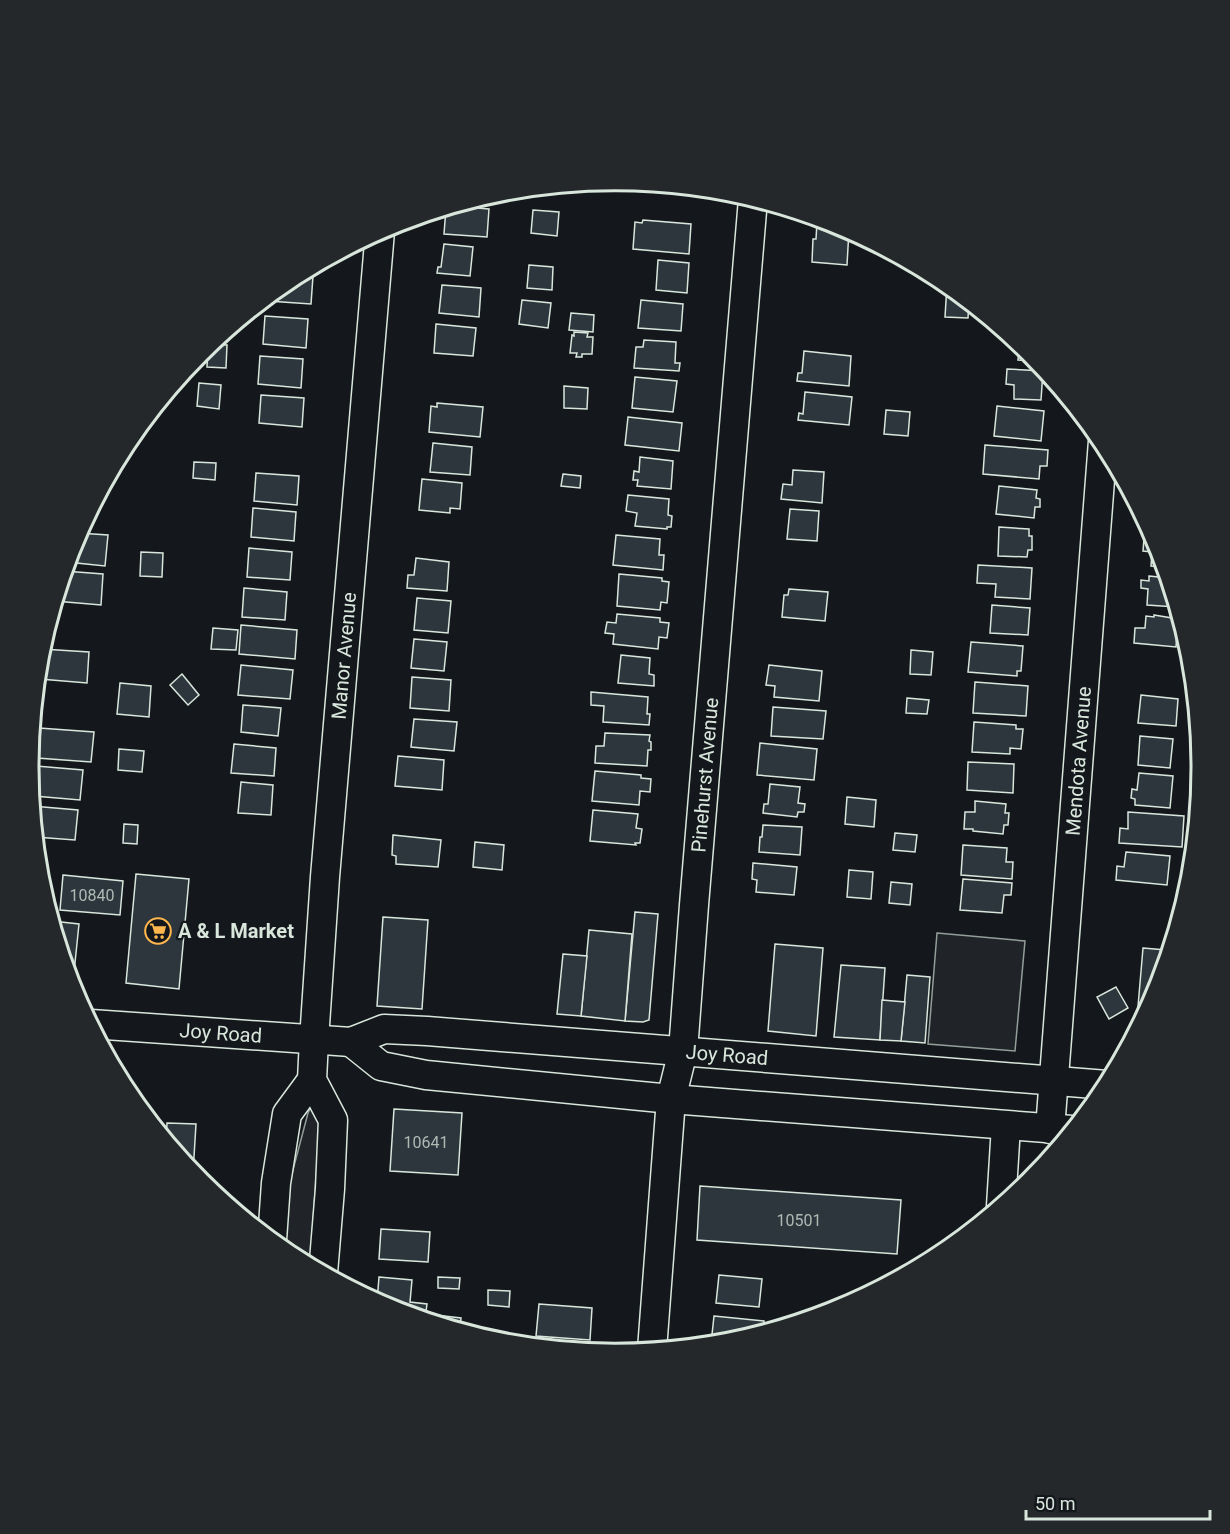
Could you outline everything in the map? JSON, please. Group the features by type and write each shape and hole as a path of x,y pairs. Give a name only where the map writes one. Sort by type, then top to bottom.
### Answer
{"street":[{"name":"Pinehurst Avenue","path":"653,1342 671,1099 683,1051 752,208"},
{"name":"Manor Avenue","path":"312,1080 325,877 379,242"},
{"name":"Mendota Avenue","path":"1061,1129 1053,1081 1102,459"},
{"name":"Joy Road","path":"99,1025 351,1042 384,1029 427,1031 1096,1084"},
{"path":"351,1042 381,1066 426,1075 671,1099 1061,1129"},
{"path":"273,1230 276,1183 287,1114 312,1080 333,1120 324,1264"},
{"path":"1002,1193 1006,1126"}],"shaded area":[{"path":"937,933 1025,941 1015,1051 928,1044"},
{"path":"314,1107 320,1118 311,1256 284,1238 289,1185 310,1109"}],"building":[{"path":"478,208 489,209 487,237 444,234 445,217"},
{"path":"533,210 559,212 557,236 531,233"},
{"path":"643,220 691,224 689,254 633,249 635,222 642,223"},
{"path":"817,228 848,241 847,265 812,262 813,239 816,239"},
{"path":"444,244 473,247 470,276 437,273 438,267 441,267"},
{"path":"658,260 689,263 687,293 656,290"},
{"path":"529,265 553,267 552,290 527,288"},
{"path":"313,277 311,304 276,302"},
{"path":"442,285 481,288 479,317 439,313"},
{"path":"946,296 968,312 968,318 945,317"},
{"path":"522,300 551,303 548,328 519,324"},
{"path":"641,300 683,304 681,331 638,328"},
{"path":"571,313 594,315 593,332 569,330"},
{"path":"265,316 308,319 306,348 263,344"},
{"path":"436,324 476,328 473,356 434,353"},
{"path":"574,332 588,333 587,337 593,337 592,354 582,354 582,357 576,357 577,353 570,353"},
{"path":"644,340 676,342 675,363 680,363 679,371 634,368 636,347 643,347"},
{"path":"224,345 227,345 226,368 207,367 207,361"},
{"path":"804,351 851,356 849,386 797,381 798,373 802,373"},
{"path":"260,356 303,359 301,388 258,384"},
{"path":"1007,369 1032,370 1042,381 1041,400 1014,399 1014,385 1006,384"},
{"path":"635,377 677,381 673,412 632,408"},
{"path":"199,383 221,385 219,409 197,406"},
{"path":"564,386 588,388 587,409 564,408"},
{"path":"805,392 852,397 849,425 798,420 799,413 803,414"},
{"path":"261,395 304,398 302,427 259,423"},
{"path":"437,403 483,407 480,437 429,432 431,406 437,407"},
{"path":"997,406 1044,411 1041,441 994,436"},
{"path":"886,410 910,412 908,436 884,434"},
{"path":"628,417 682,423 679,451 625,445"},
{"path":"433,443 472,447 470,475 430,472"},
{"path":"985,445 1048,450 1047,466 1040,466 1039,479 983,474"},
{"path":"640,457 673,461 671,489 637,486 638,480 633,480 634,471 639,472"},
{"path":"194,462 216,463 215,480 193,478"},
{"path":"793,470 824,472 822,503 781,499 783,484 792,485"},
{"path":"256,473 299,476 297,505 254,501"},
{"path":"563,474 581,476 580,488 561,486"},
{"path":"422,479 462,483 460,509 450,508 450,513 419,510"},
{"path":"999,486 1037,490 1036,498 1040,499 1040,507 1035,507 1034,518 996,514"},
{"path":"628,495 669,499 668,515 672,516 671,527 667,529 635,526 637,513 626,511"},
{"path":"253,508 296,512 294,541 251,537"},
{"path":"790,509 819,511 817,541 787,539"},
{"path":"999,527 1029,529 1029,536 1032,536 1032,550 1028,550 1027,557 998,556"},
{"path":"89,534 108,535 105,566 77,563"},
{"path":"616,535 660,539 659,555 664,555 663,570 613,565"},
{"path":"1144,540 1149,552 1143,551"},
{"path":"249,548 292,552 290,580 247,577"},
{"path":"141,552 163,553 162,577 140,576"},
{"path":"416,558 449,562 447,591 407,588 408,575 414,575"},
{"path":"978,565 1032,568 1030,599 995,597 996,584 977,583"},
{"path":"74,572 103,574 101,605 64,602"},
{"path":"619,574 662,578 662,581 669,582 667,603 661,602 660,610 617,606"},
{"path":"1149,576 1158,577 1167,606 1147,605 1148,589 1141,588 1141,580 1149,581"},
{"path":"244,588 287,592 285,620 242,617"},
{"path":"789,589 828,592 825,621 782,617 784,595 788,595"},
{"path":"417,598 451,601 448,633 414,630"},
{"path":"992,605 1030,608 1028,635 990,633"},
{"path":"617,614 660,618 660,622 669,623 667,638 659,637 658,649 613,644 614,634 605,633 607,622 616,623"},
{"path":"1154,615 1171,618 1176,647 1134,643 1135,628 1145,628 1146,616 1154,617"},
{"path":"241,625 297,630 295,659 239,654"},
{"path":"213,628 238,630 236,650 211,649"},
{"path":"414,639 447,642 444,671 411,668"},
{"path":"971,642 1023,646 1021,671 1017,671 1017,676 968,672"},
{"path":"51,650 89,652 87,683 46,680"},
{"path":"911,650 933,652 931,675 910,674"},
{"path":"621,655 650,658 649,674 654,675 654,686 618,683"},
{"path":"241,665 293,670 290,699 238,695"},
{"path":"769,665 822,671 819,701 774,697 775,686 766,685"},
{"path":"182,674 199,695 188,705 170,685"},
{"path":"412,677 451,680 449,711 410,708"},
{"path":"975,682 1028,686 1026,716 973,713"},
{"path":"120,683 151,686 149,717 117,714"},
{"path":"591,692 648,697 649,725 603,722 604,706 591,705"},
{"path":"1141,695 1178,699 1176,726 1138,723"},
{"path":"907,698 929,700 927,714 906,713"},
{"path":"243,705 281,708 278,736 241,732"},
{"path":"773,707 826,711 823,739 771,736"},
{"path":"414,719 457,722 454,751 411,747"},
{"path":"974,722 1016,725 1016,729 1023,729 1021,749 1010,748 1010,754 972,752"},
{"path":"40,728 94,732 91,762 39,758"},
{"path":"605,733 650,735 651,750 648,750 647,766 595,763 596,746 604,746"},
{"path":"1140,736 1173,739 1170,768 1138,765"},
{"path":"760,743 817,749 814,780 757,775"},
{"path":"234,744 276,748 274,776 231,773"},
{"path":"119,749 144,751 142,772 118,770"},
{"path":"398,756 444,760 442,790 395,786"},
{"path":"968,762 1014,764 1013,793 967,790"},
{"path":"39,766 83,770 80,800 40,797"},
{"path":"595,771 641,775 641,778 651,779 650,792 640,791 639,805 592,801"},
{"path":"1139,773 1173,776 1170,808 1135,805 1135,799 1131,798 1132,789 1137,790"},
{"path":"241,782 273,785 271,815 238,813"},
{"path":"770,784 800,787 798,803 805,804 804,812 798,812 797,817 763,813 764,804 768,804"},
{"path":"847,797 876,800 874,827 845,824"},
{"path":"975,801 1006,804 1005,813 1009,813 1008,825 1004,825 1003,834 964,829 965,812 975,812"},
{"path":"40,807 78,810 75,840 44,838"},
{"path":"593,810 638,814 636,828 642,829 640,843 635,843 636,845 590,841"},
{"path":"1128,812 1184,816 1182,847 1119,843 1120,828 1128,829"},
{"path":"124,824 138,825 137,844 123,843"},
{"path":"763,825 802,827 800,855 759,852"},
{"path":"895,833 917,835 915,852 893,850"},
{"path":"393,835 441,840 438,867 396,864 396,856 392,855"},
{"path":"475,842 504,845 502,870 473,867"},
{"path":"963,845 1007,848 1006,862 1013,862 1012,879 961,875"},
{"path":"1126,852 1170,856 1167,885 1116,880 1117,866 1124,867"},
{"path":"753,863 797,867 794,895 756,892 757,880 752,879"},
{"path":"849,870 873,872 871,899 847,897"},
{"path":"136,874 189,879 179,989 126,983"},
{"path":"63,875 123,881 120,915 60,910"},
{"path":"963,879 1012,883 1011,895 1004,895 1002,913 960,910"},
{"path":"891,882 912,884 910,905 889,903"},
{"path":"635,912 658,914 649,1020 643,1022 625,1021"},
{"path":"383,917 428,920 422,1009 377,1006"},
{"path":"61,922 79,924 75,965"},
{"path":"589,930 632,934 625,1021 581,1016"},
{"path":"775,944 823,948 816,1036 768,1031"},
{"path":"1143,948 1161,950 1147,987 1138,1008"},
{"path":"563,954 587,956 581,1016 557,1014"},
{"path":"841,965 885,968 880,1040 834,1037"},
{"path":"907,975 930,977 925,1043 901,1041"},
{"path":"1116,987 1128,1008 1109,1019 1097,997"},
{"path":"882,1000 905,1002 901,1041 880,1040"},
{"path":"394,1109 462,1113 458,1175 390,1171"},
{"path":"167,1123 196,1124 194,1159 182,1147 167,1128"},
{"path":"700,1186 901,1200 897,1254 697,1240"},
{"path":"381,1229 430,1232 428,1262 379,1259"},
{"path":"719,1275 762,1279 759,1307 716,1303"},
{"path":"379,1277 412,1280 410,1302 427,1304 426,1311 395,1299 378,1292"},
{"path":"438,1277 460,1278 459,1289 438,1288"},
{"path":"488,1290 510,1291 509,1307 488,1305"},
{"path":"539,1304 592,1308 590,1340 536,1336"},
{"path":"443,1316 461,1318 461,1321"},
{"path":"714,1316 764,1321 764,1323 712,1334"}],"place":[{"name":"A & L Market","path":"158,931"}]}
